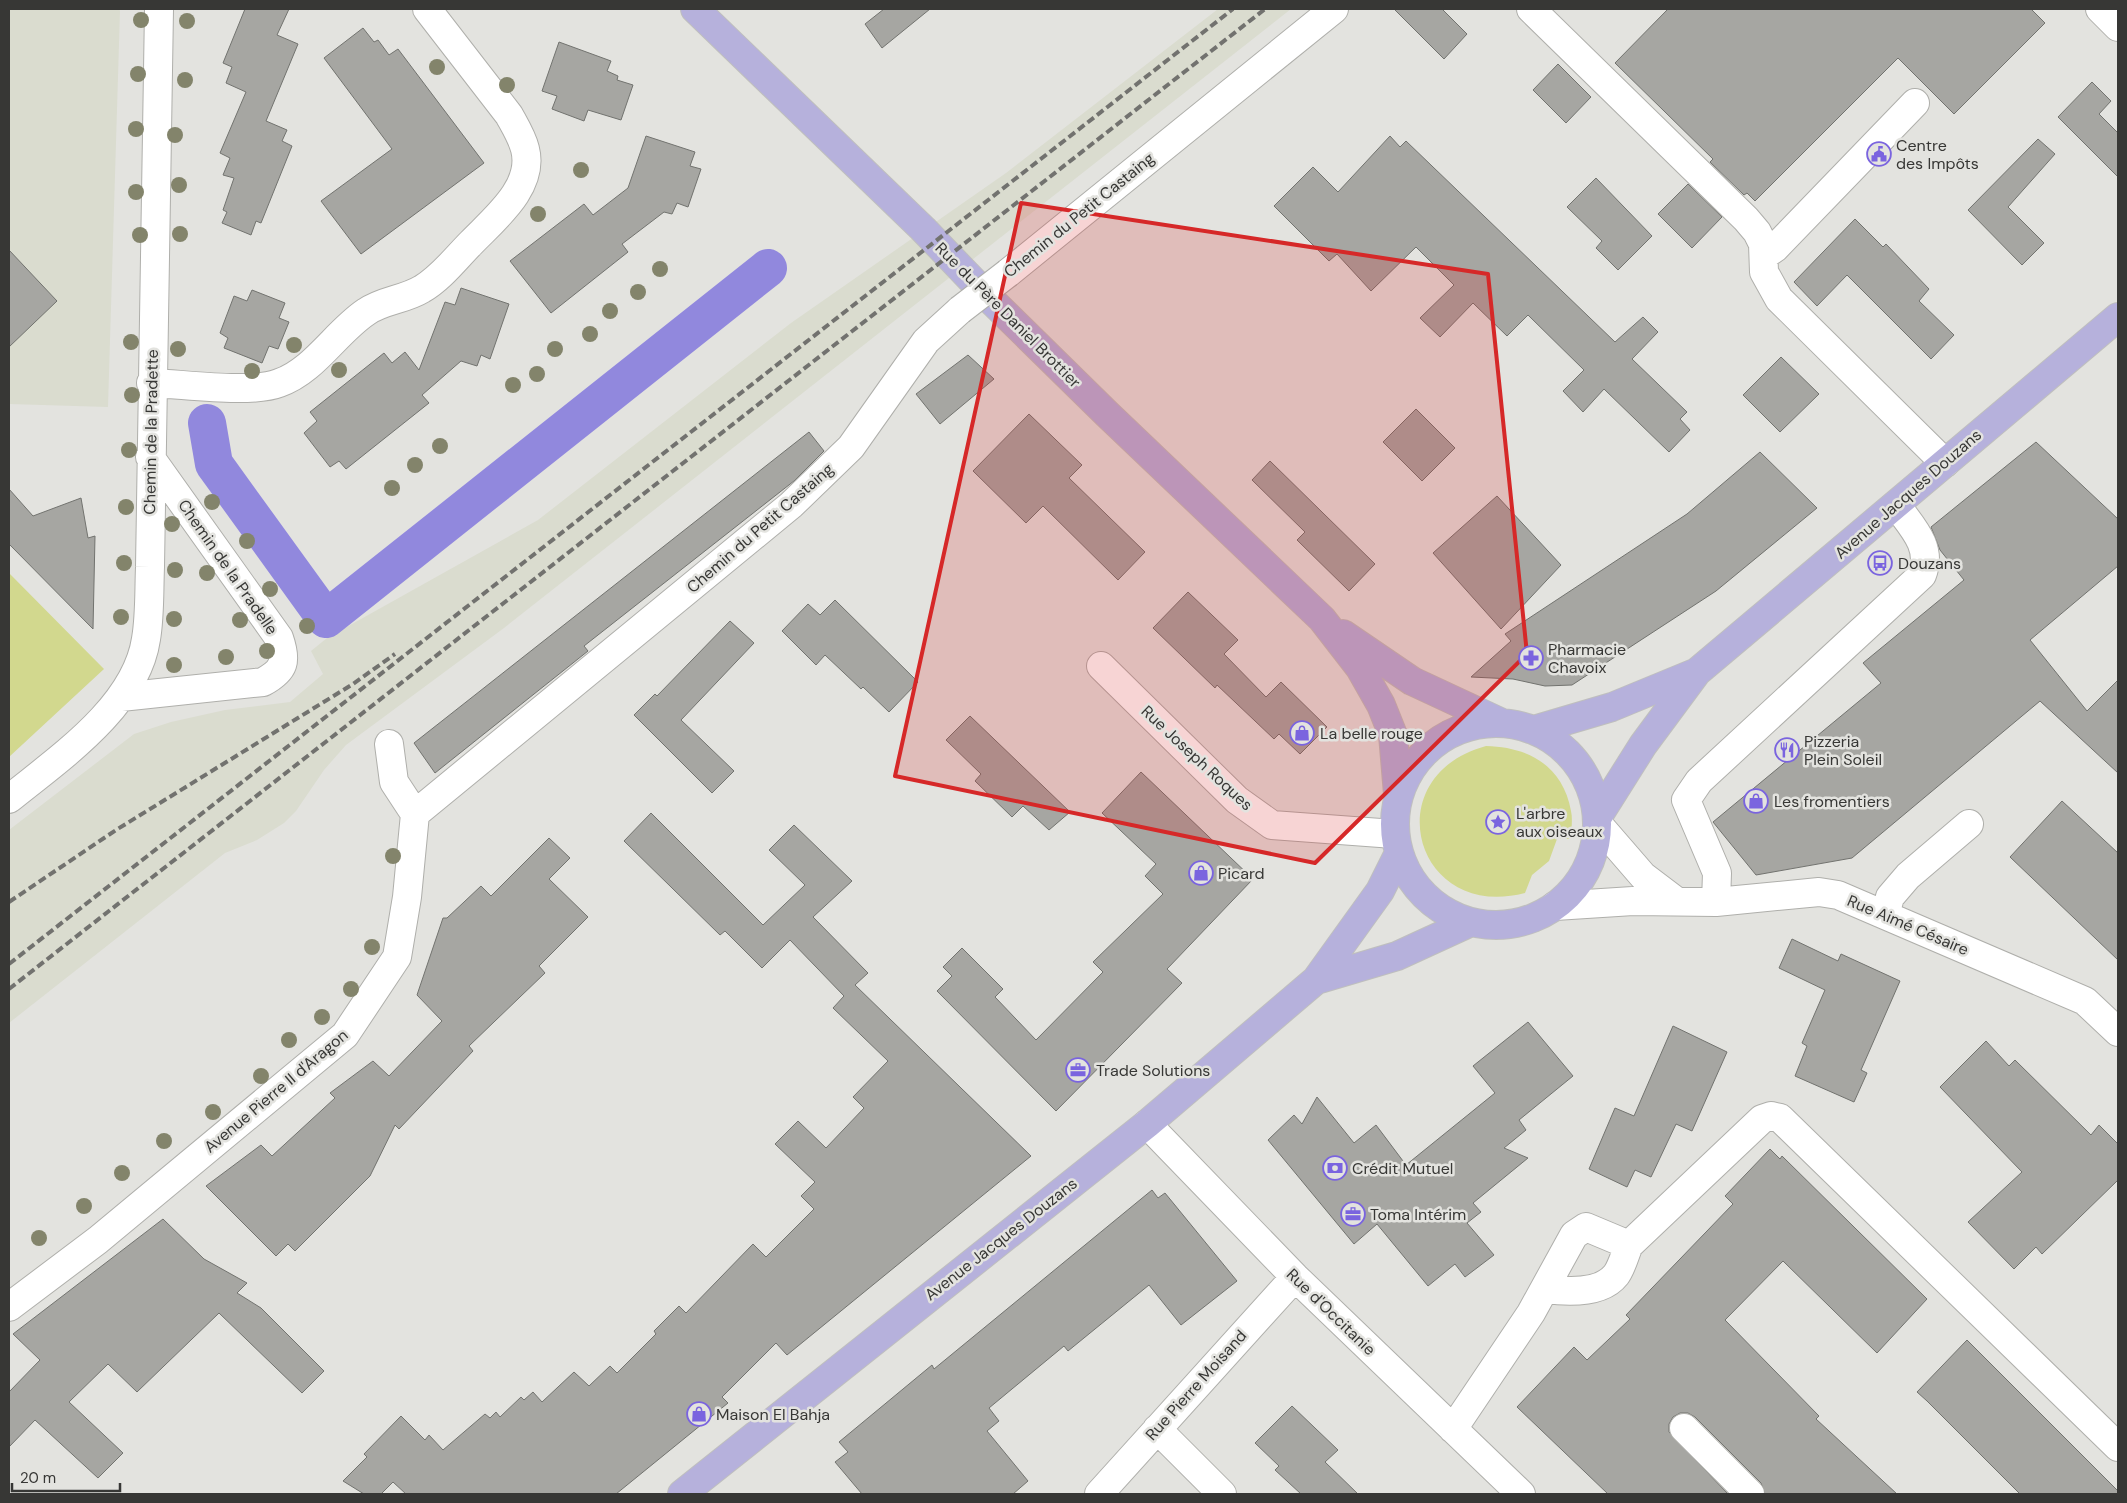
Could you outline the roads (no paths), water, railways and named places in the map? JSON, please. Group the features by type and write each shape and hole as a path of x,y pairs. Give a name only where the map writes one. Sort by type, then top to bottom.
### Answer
{"main road":[{"name":"Rue du Père Daniel Brottier","path":"695,9 922,229 1106,414 1322,619 1360,668 1381,705 1393,735 1398,794"},
{"name":"Avenue Jacques Douzans","path":"1598,821 1643,745 1697,672 2118,317"},
{"name":"Rue du Père Daniel Brottier","path":"1322,619 1412,681 1500,722"},
{"name":"Avenue Jacques Douzans","path":"1534,730 1612,706 1697,672"},
{"path":"1500,722 1534,730 1554,740 1571,756 1580,768 1594,796 1598,821 1595,848 1586,870 1573,891 1555,906 1536,918 1515,924 1493,925 1471,922 1444,911 1411,881 1396,844 1394,814 1398,794 1407,774 1420,755 1437,741 1456,730 1478,724 1500,722"},
{"name":"Avenue Jacques Douzans","path":"682,1494 1147,1124 1316,980 1380,891 1396,844"},
{"name":"Avenue Jacques Douzans","path":"1316,980 1397,956 1471,922"}],"street":[{"name":"Chemin de la Pradette","path":"9,799 80,741 121,696 136,669 146,641 150,585 151,383 159,9"},
{"path":"151,383 259,388 278,384 294,377 366,312 381,303 422,289 443,272 510,203 520,186 526,167 526,150 519,132 509,115 427,9"},
{"name":"Chemin du Petit Castaing","path":"415,814 791,505 851,447 926,341 960,310 1334,9"},
{"path":"1531,9 1746,219 1757,232 1763,244 1765,255 1764,272 1779,299 1945,463"},
{"path":"2100,9 2118,27"},
{"path":"1765,255 1775,248 1915,103"},
{"name":"Chemin de la Pradelle","path":"121,696 263,682 282,666 284,653 279,638 150,457"},
{"path":"1716,902 1717,873 1686,800 1699,781 1922,575 1927,564 1926,552 1896,505"},
{"name":"Rue Joseph Roques","path":"1101,666 1237,800 1272,825 1354,833 1396,844"},
{"path":"390,744 394,782 415,814"},
{"name":"Avenue Pierre II d'Aragon","path":"9,1307 98,1240 346,1035 397,957 407,897 415,814"},
{"path":"1598,821 1642,876 1676,900"},
{"path":"1884,915 1890,897 1908,876 1969,824"},
{"name":"Rue Aimé Césaire","path":"1555,906 1676,900 1716,902 1819,892 1838,895 2086,1001 2118,1032"},
{"path":"1545,1289 1560,1291 1597,1288 1616,1275 1629,1246 1762,1118 1771,1116 1780,1118 2118,1447"},
{"name":"Rue d'Occitanie","path":"1147,1124 1295,1277 1521,1494"},
{"path":"1453,1429 1545,1289 1574,1235 1586,1227 1629,1246"},
{"name":"Rue Pierre Moisand","path":"1099,1494 1295,1277"},
{"path":"1684,1428 1750,1494"},
{"path":"1157,1429 1222,1494"}],"waterway":[{"path":"207,423 214,464 326,619 768,268"}],"railway":[{"path":"9,964 1233,9"},
{"path":"9,989 1265,9"},
{"path":"9,902 116,830 353,684 395,654"}],"place":[{"name":"Centre des Impôts","path":"1879,154"},
{"name":"Douzans","path":"1880,563"},
{"name":"Pharmacie Chavoix","path":"1531,658"},
{"name":"La belle rouge","path":"1302,733"},
{"name":"Pizzeria Plein Soleil","path":"1787,750"},
{"name":"Les fromentiers","path":"1756,801"},
{"name":"L'arbre aux oiseaux","path":"1498,822"},
{"name":"Picard","path":"1201,873"},
{"name":"Trade Solutions","path":"1078,1070"},
{"name":"Crédit Mutuel","path":"1335,1168"},
{"name":"Toma Intérim","path":"1353,1214"},
{"name":"Maison El Bahja","path":"699,1414"}]}
